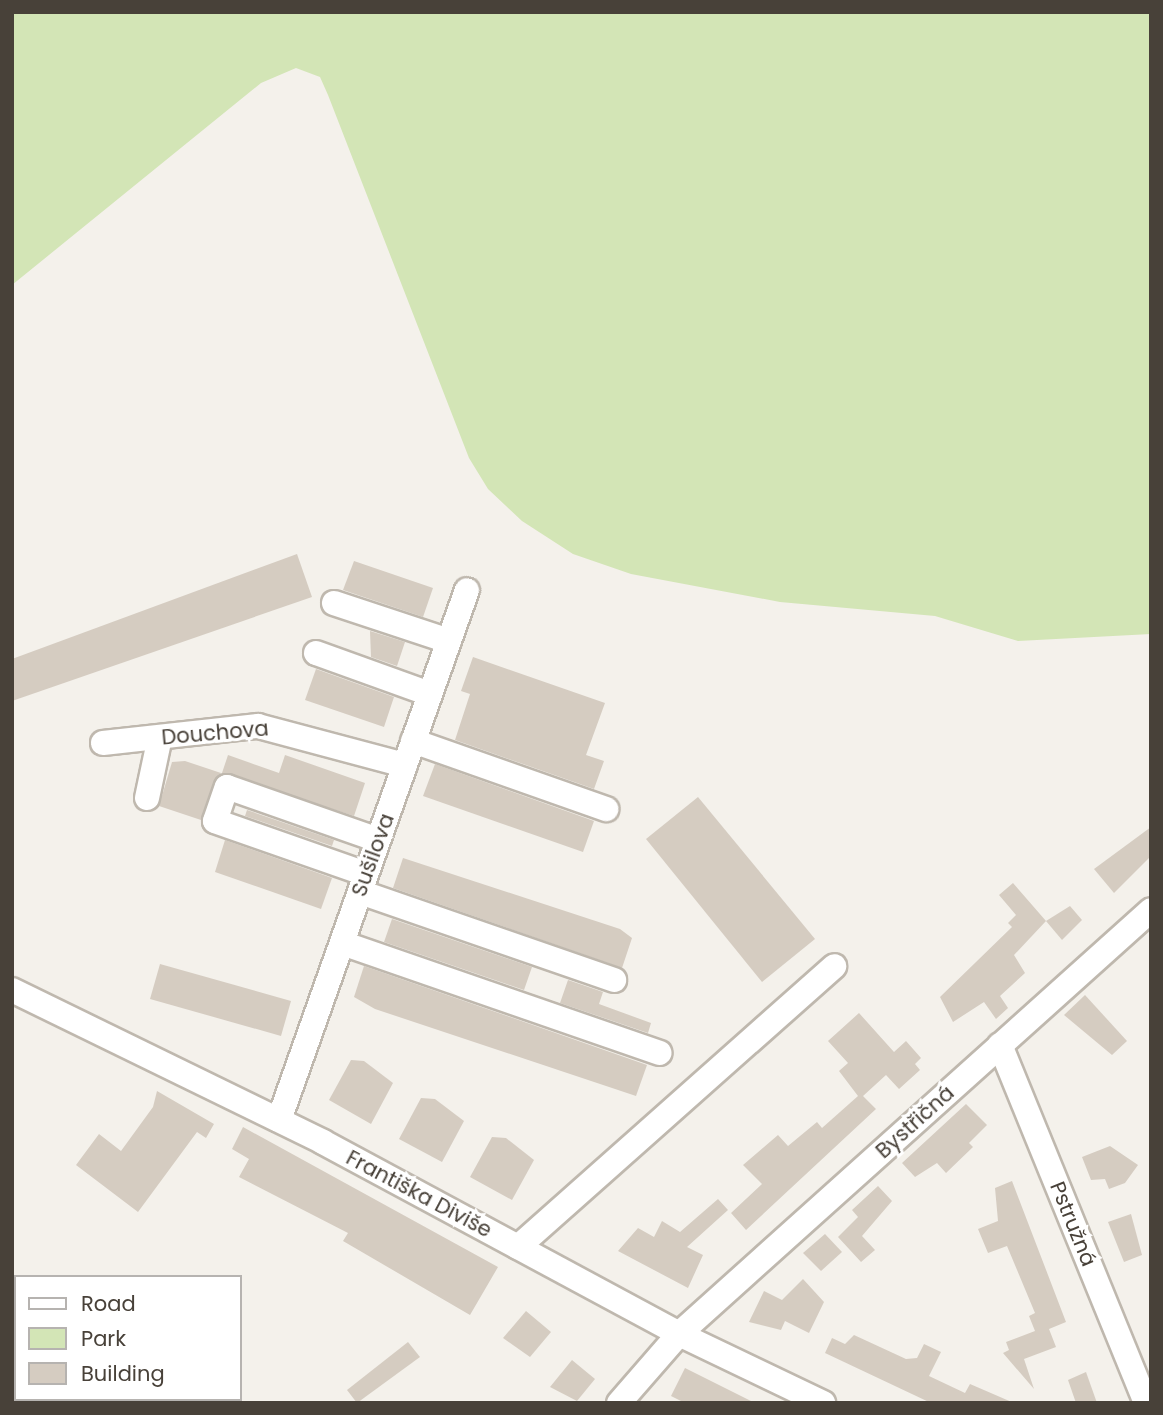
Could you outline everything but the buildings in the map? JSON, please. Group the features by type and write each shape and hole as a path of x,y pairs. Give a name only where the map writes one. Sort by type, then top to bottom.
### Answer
{"street":[{"name":"Sušilova","path":"279,1120 467,590"},
{"path":"334,603 449,641"},
{"path":"316,653 430,694"},
{"name":"Douchova","path":"103,743 283,729 405,765"},
{"path":"147,798 160,737"},
{"path":"413,741 606,809"},
{"path":"378,840 228,787 215,821 363,883 614,980"},
{"name":"Bystřičná","path":"619,1403 679,1334 1151,909"},
{"path":"342,943 659,1053"},
{"path":"518,1247 834,966"},
{"name":"Františka Diviše","path":"12,990 279,1120 679,1334 823,1403"},
{"name":"Pstružná","path":"1000,1045 1146,1403"}],"green space":[{"path":"12,12 1151,12 1151,634 1018,641 935,616 780,602 631,574 573,554 522,521 488,489 469,458 328,95 320,77 296,68 261,83 12,285"}]}
